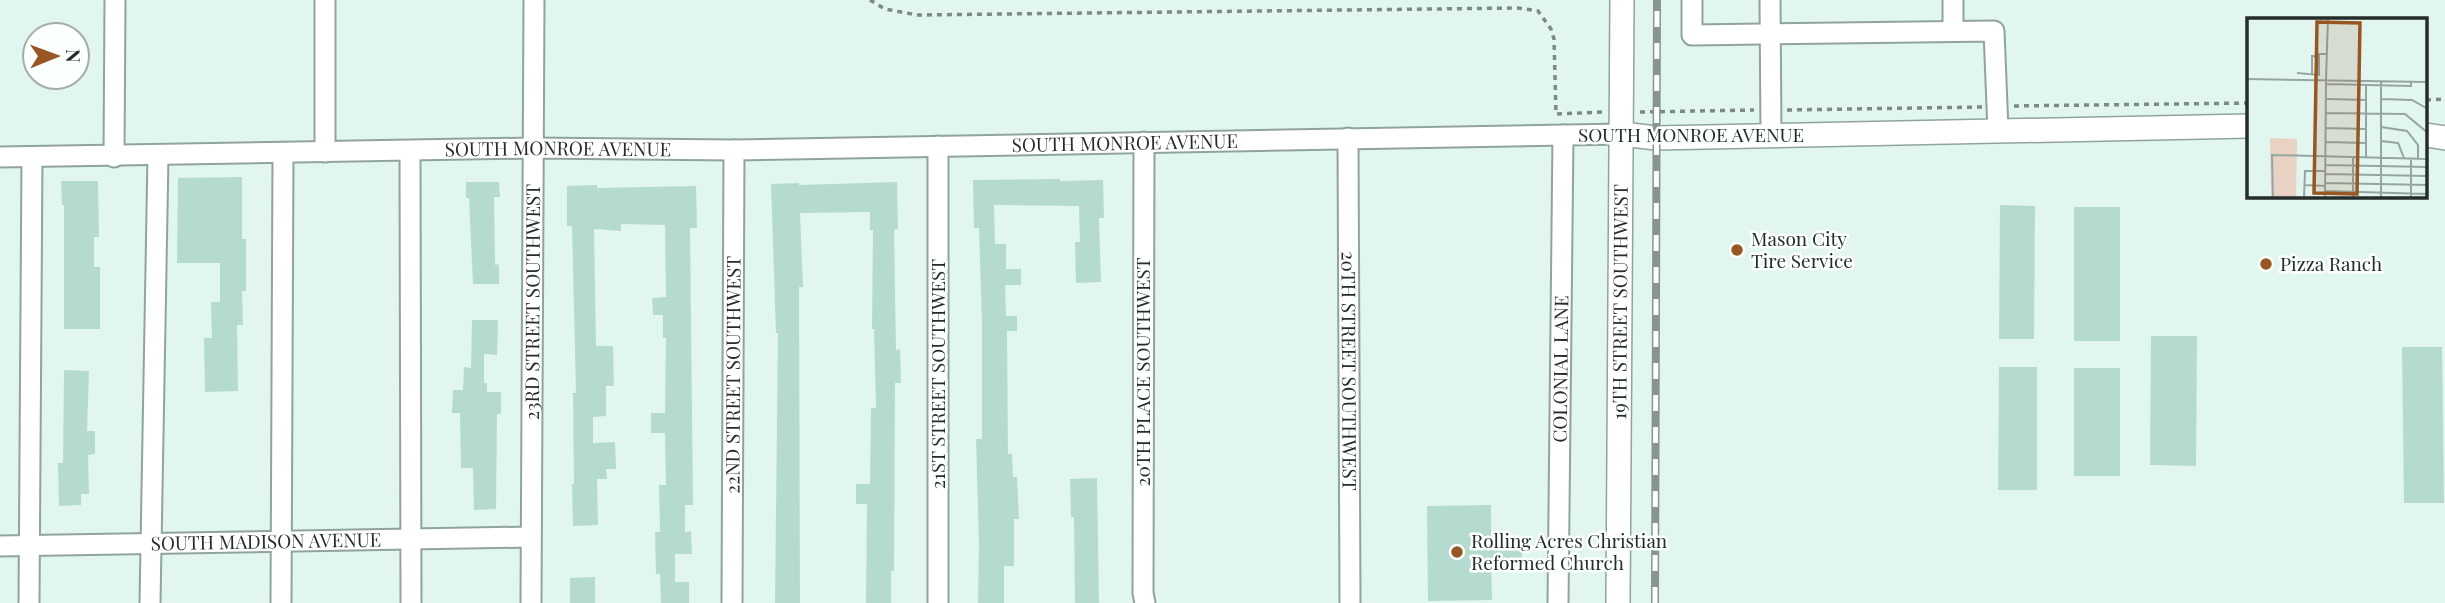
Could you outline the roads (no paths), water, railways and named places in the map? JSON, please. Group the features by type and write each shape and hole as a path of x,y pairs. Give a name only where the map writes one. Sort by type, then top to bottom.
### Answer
{"main road":[{"name":"19TH STREET SOUTHWEST","path":"1618,603 1622,0"},
{"name":"SOUTH MONROE AVENUE","path":"1623,123 1656,138 2247,125"}],"street":[{"path":"114,157 115,0"},
{"path":"325,152 326,0"},
{"name":"23RD STREET SOUTHWEST","path":"531,603 534,0"},
{"path":"1692,0 1692,35 1994,31 1998,131"},
{"path":"1770,0 1772,136"},
{"path":"1953,0 1953,32"},
{"name":"SOUTH MONROE AVENUE","path":"0,157 532,148 734,149 1563,135 1623,123"},
{"name":"COLONIAL LANE","path":"1558,603 1563,135"},
{"name":"20TH STREET SOUTHWEST","path":"1348,138 1350,603"},
{"name":"20TH PLACE SOUTHWEST","path":"1144,142 1145,603"},
{"name":"21ST STREET SOUTHWEST","path":"938,146 938,603"},
{"name":"22ND STREET SOUTHWEST","path":"732,603 734,149"},
{"path":"410,151 411,603"},
{"path":"281,603 282,153"},
{"path":"150,603 158,156"},
{"path":"29,603 32,157"},
{"name":"SOUTH MADISON AVENUE","path":"0,547 531,537"}],"railway":[{"path":"1655,603 1657,0"}],"place":[{"name":"Mason City Tire Service","path":"1737,250"},
{"name":"Pizza Ranch","path":"2266,264"},
{"name":"Rolling Acres Christian Reformed Church","path":"1457,552"}]}
